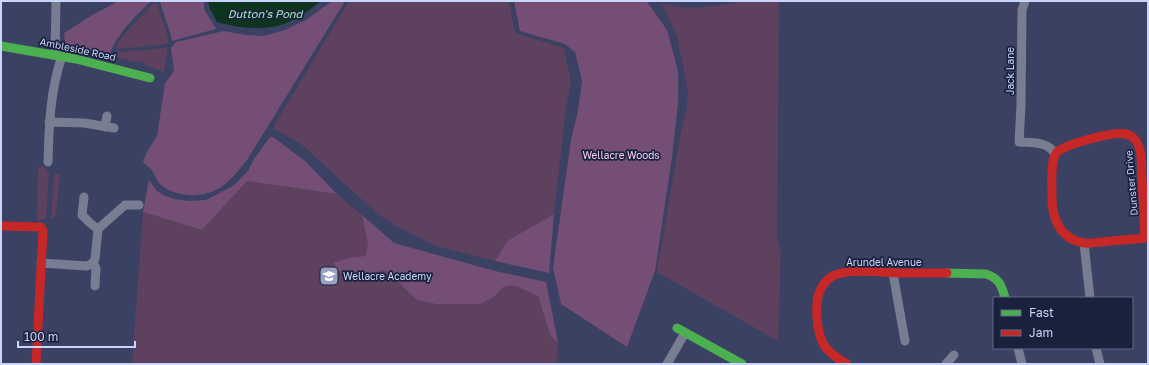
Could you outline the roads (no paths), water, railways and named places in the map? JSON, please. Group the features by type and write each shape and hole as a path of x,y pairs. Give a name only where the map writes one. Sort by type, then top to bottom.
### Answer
{"street":[{"path":"48,162 49,122 58,55 56,1"},
{"name":"Jack Lane","path":"1025,1 1022,10 1019,142 1044,144 1053,150 1055,154"},
{"name":"Ambleside Road","path":"1,46 58,55 150,78"},
{"path":"49,122 109,127 107,116"},
{"name":"Dunster Drive","path":"1118,134 1126,134 1132,137 1140,148 1146,238 1084,243 1074,240 1064,234 1057,226 1052,208 1055,154 1059,150 1067,147 1101,137 1118,134"},
{"path":"84,196 82,215 98,229"},
{"path":"41,263 87,266 93,263 95,259 98,229 125,204 139,205"},
{"path":"1,226 41,228 43,231 36,364"},
{"path":"1084,243 1090,297"},
{"path":"93,263 96,268 95,286"},
{"path":"893,273 907,336"},
{"name":"Arundel Avenue","path":"847,364 834,357 826,350 821,343 818,334 815,304 816,297 825,283 833,277 841,274 986,274 996,277 1005,297"},
{"path":"667,364 681,330 742,364"},
{"path":"1018,349 1022,364"},
{"path":"1096,349 1100,364"}],"water":[{"name":"Dutton's Pond","path":"208,1 321,1 304,14 284,24 251,28 217,22 210,9"}],"place":[{"name":"Wellacre Academy","path":"329,276"}],"park label":[{"name":"Wellacre Woods","path":"621,155"}]}
